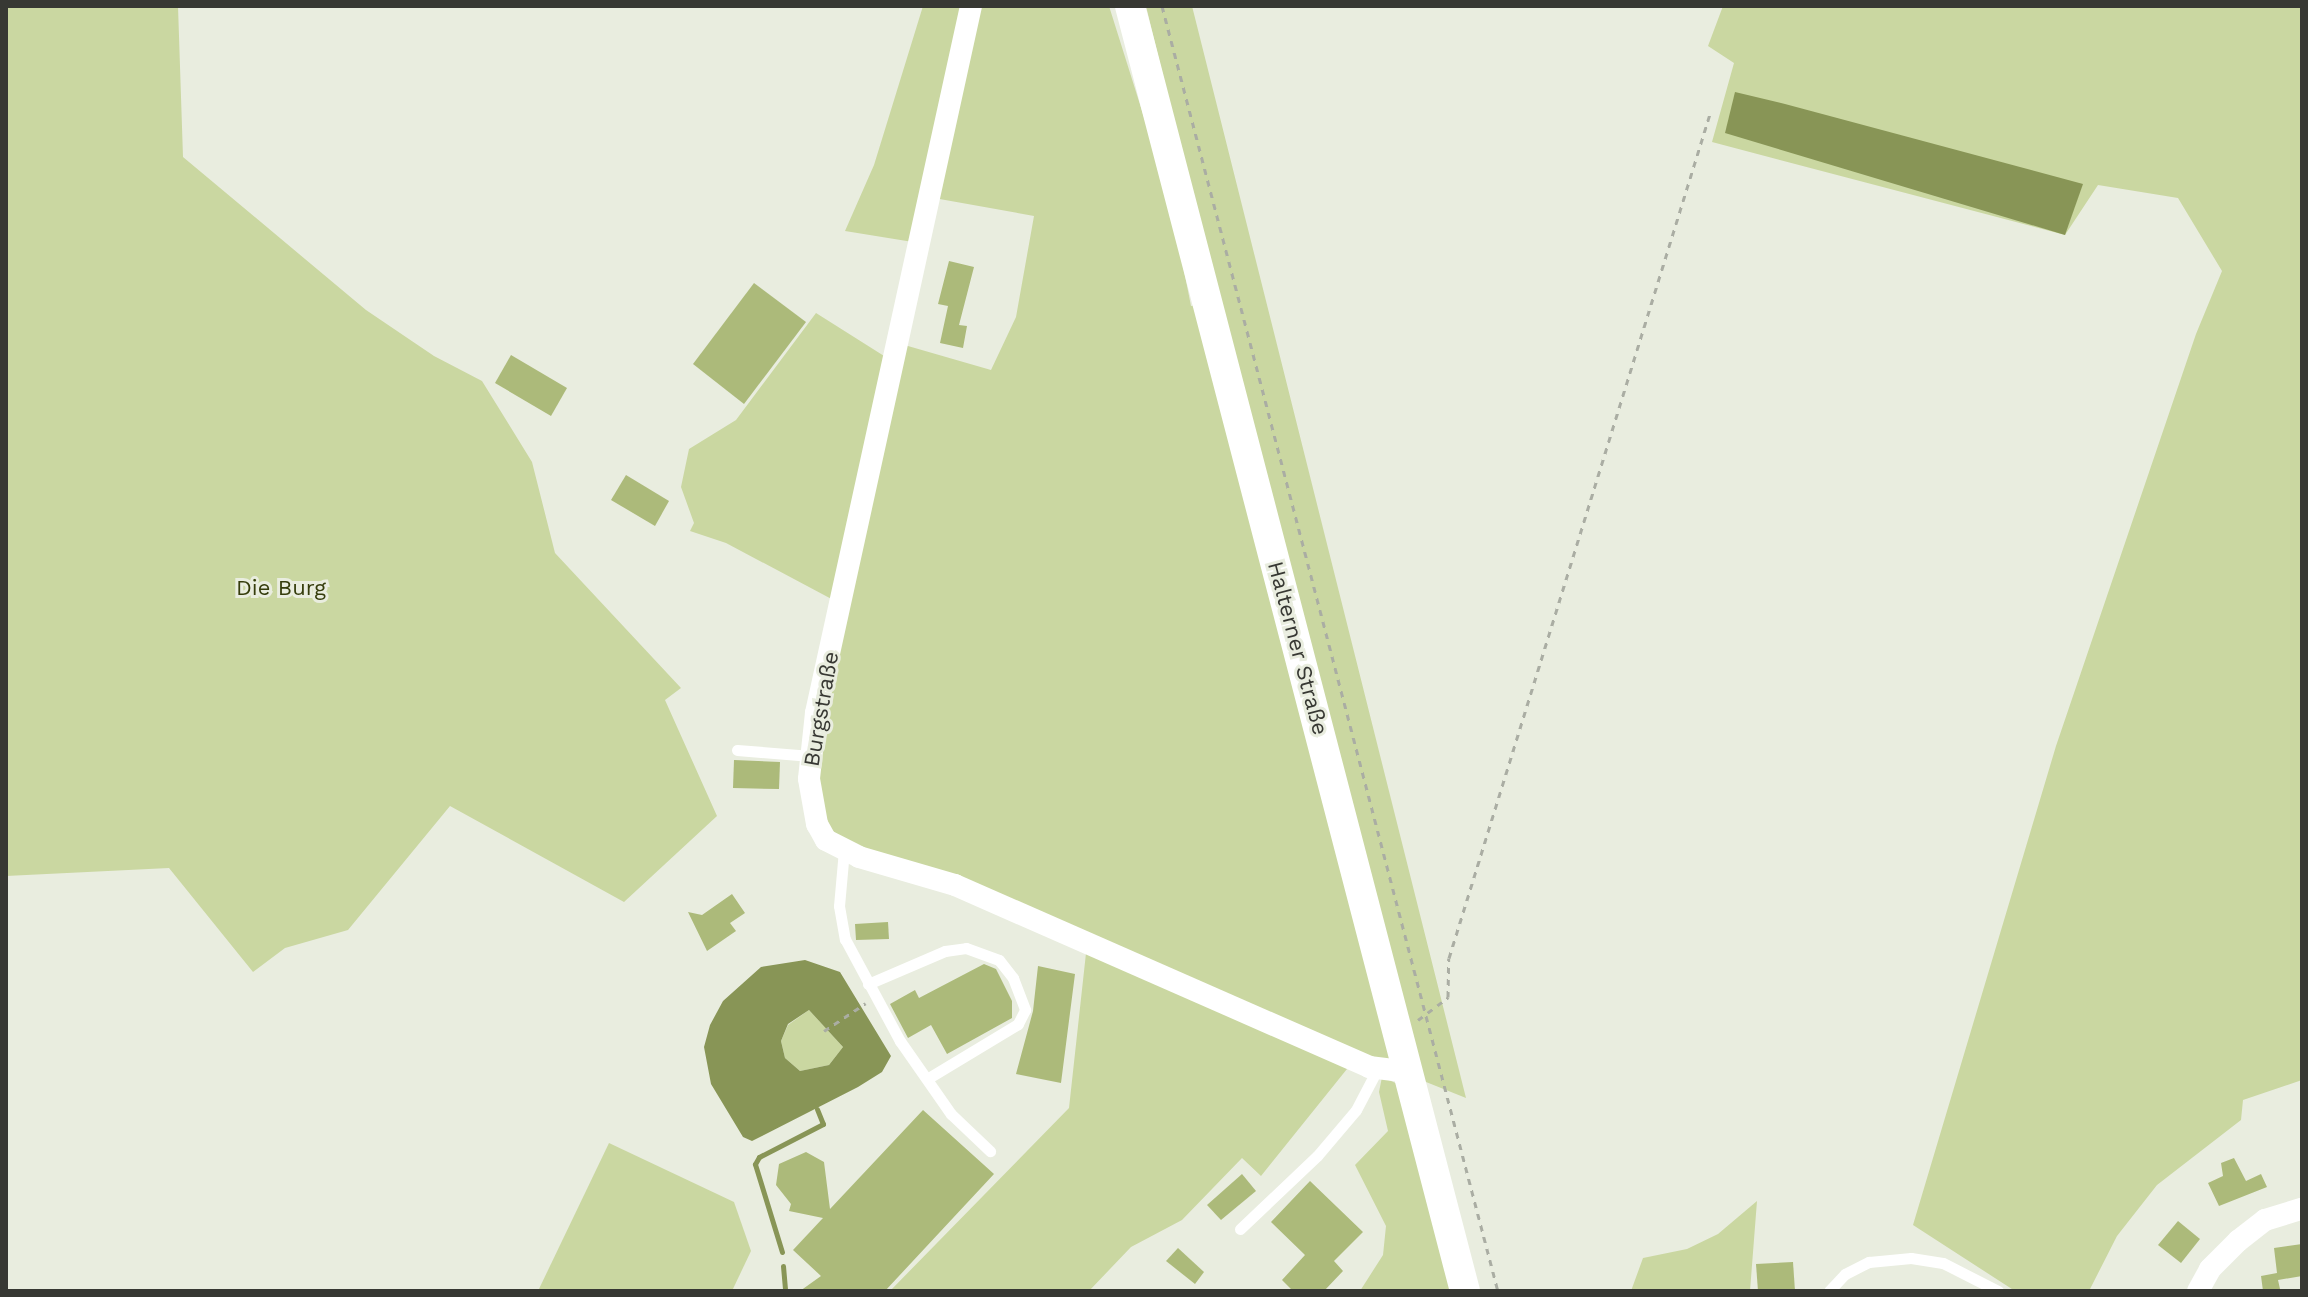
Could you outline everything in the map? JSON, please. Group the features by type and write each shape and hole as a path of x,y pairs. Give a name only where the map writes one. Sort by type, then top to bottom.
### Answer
{"main road":[{"name":"Halterner Straße","path":"1130,6 1465,1291"}],"street":[{"name":"Burgstraße","path":"971,6 811,756 810,803 817,824 826,840 844,850 955,885 1378,1068 1410,1072"},
{"path":"2198,1291 2210,1269 2238,1241 2265,1220 2302,1209"}],"lane":[{"path":"737,750 811,756"},
{"path":"844,850 839,906 845,939 875,996 927,1079 951,1114 990,1151"},
{"path":"868,984 945,951 966,948 999,960 1013,978 1025,1010 1018,1024 927,1079"},
{"path":"1240,1229 1317,1156 1356,1110 1378,1068"},
{"path":"1829,1291 1845,1274 1869,1262 1911,1258 1943,1263 1998,1291"}],"path":[{"path":"1162,6 1498,1291"},
{"path":"1400,1034 1448,997 1449,958 1710,114"},
{"path":"824,1031 875,996"}],"green space":[{"name":"Die Burg","path":"6,6 178,6 183,157 366,310 434,356 482,381 532,462 555,553 681,688 665,700 717,816 624,902 450,806 348,930 285,948 253,972 169,868 6,876"},
{"path":"923,6 969,6 919,243 845,231 874,165"},
{"path":"973,6 1109,6 1170,200 1191,306 1218,302 1146,6 1192,6 1466,1098 859,855 819,822 813,777 901,344 991,370 1016,317 1034,216 934,198"},
{"path":"1723,6 2302,6 2302,1080 2243,1100 2241,1120 2157,1185 2117,1236 2089,1291 2015,1291 1913,1225 2056,746 2196,334 2222,271 2178,198 2098,185 2065,235 1712,142 1734,63 1708,46"},
{"path":"816,313 892,361 839,603 726,543 690,531 694,523 681,487 689,449 736,420"},
{"path":"1087,944 1351,1064 1261,1176 1242,1158 1182,1220 1131,1247 1089,1291 890,1291 1069,1108"},
{"path":"809,1010 843,1047 829,1065 800,1071 785,1058 781,1041 788,1025"},
{"path":"1382,1077 1409,1089 1450,1291 1360,1291 1383,1255 1386,1226 1355,1165 1388,1131 1379,1092"},
{"path":"609,1143 734,1202 751,1251 732,1291 538,1291"},
{"path":"1757,1201 1750,1291 1631,1291 1643,1258 1687,1249 1718,1234"}],"shaded area":[{"path":"1735,92 2083,184 2065,235 1725,133"},
{"path":"805,960 840,972 891,1056 882,1072 858,1087 752,1141 743,1137 711,1084 704,1047 710,1025 723,1001 761,967","holes":["809,1010 843,1047 829,1065 800,1071 785,1058 781,1041 788,1024"]}],"building":[{"path":"949,261 974,267 959,325 967,326 963,348 940,343 948,306 938,304"},
{"path":"754,283 806,322 744,404 693,364"},
{"path":"511,355 567,388 551,416 495,383"},
{"path":"626,475 669,501 655,526 611,500"},
{"path":"734,760 780,762 779,789 733,788"},
{"path":"732,894 745,913 730,923 736,931 707,951 688,912 702,915"},
{"path":"888,922 889,939 856,940 855,924"},
{"path":"984,964 996,969 1012,1001 1012,1018 947,1054 931,1025 908,1038 890,1004 915,990 919,998"},
{"path":"1038,966 1075,974 1061,1083 1016,1074 1033,1011"},
{"path":"923,1110 994,1174 885,1291 800,1291 821,1276 793,1250 823,1218 789,1211 791,1204 776,1185 779,1164 806,1152 824,1162 830,1209"},
{"path":"2234,1158 2246,1181 2261,1174 2267,1187 2219,1206 2208,1183 2223,1176 2221,1163"},
{"path":"1242,1174 1256,1191 1221,1220 1207,1205"},
{"path":"1310,1181 1363,1232 1334,1261 1343,1271 1324,1291 1293,1291 1282,1280 1305,1255 1271,1222"},
{"path":"2178,1221 2200,1239 2181,1263 2158,1245"},
{"path":"2302,1244 2302,1276 2278,1280 2280,1289 2263,1291 2261,1276 2277,1273 2274,1248"},
{"path":"1178,1248 1204,1272 1195,1284 1166,1261"},
{"path":"1793,1262 1795,1291 1758,1291 1756,1264"}],"waterway":[{"path":"782,1252 755,1164 759,1157 823,1124 817,1109"},
{"path":"783,1266 785,1291"}]}
